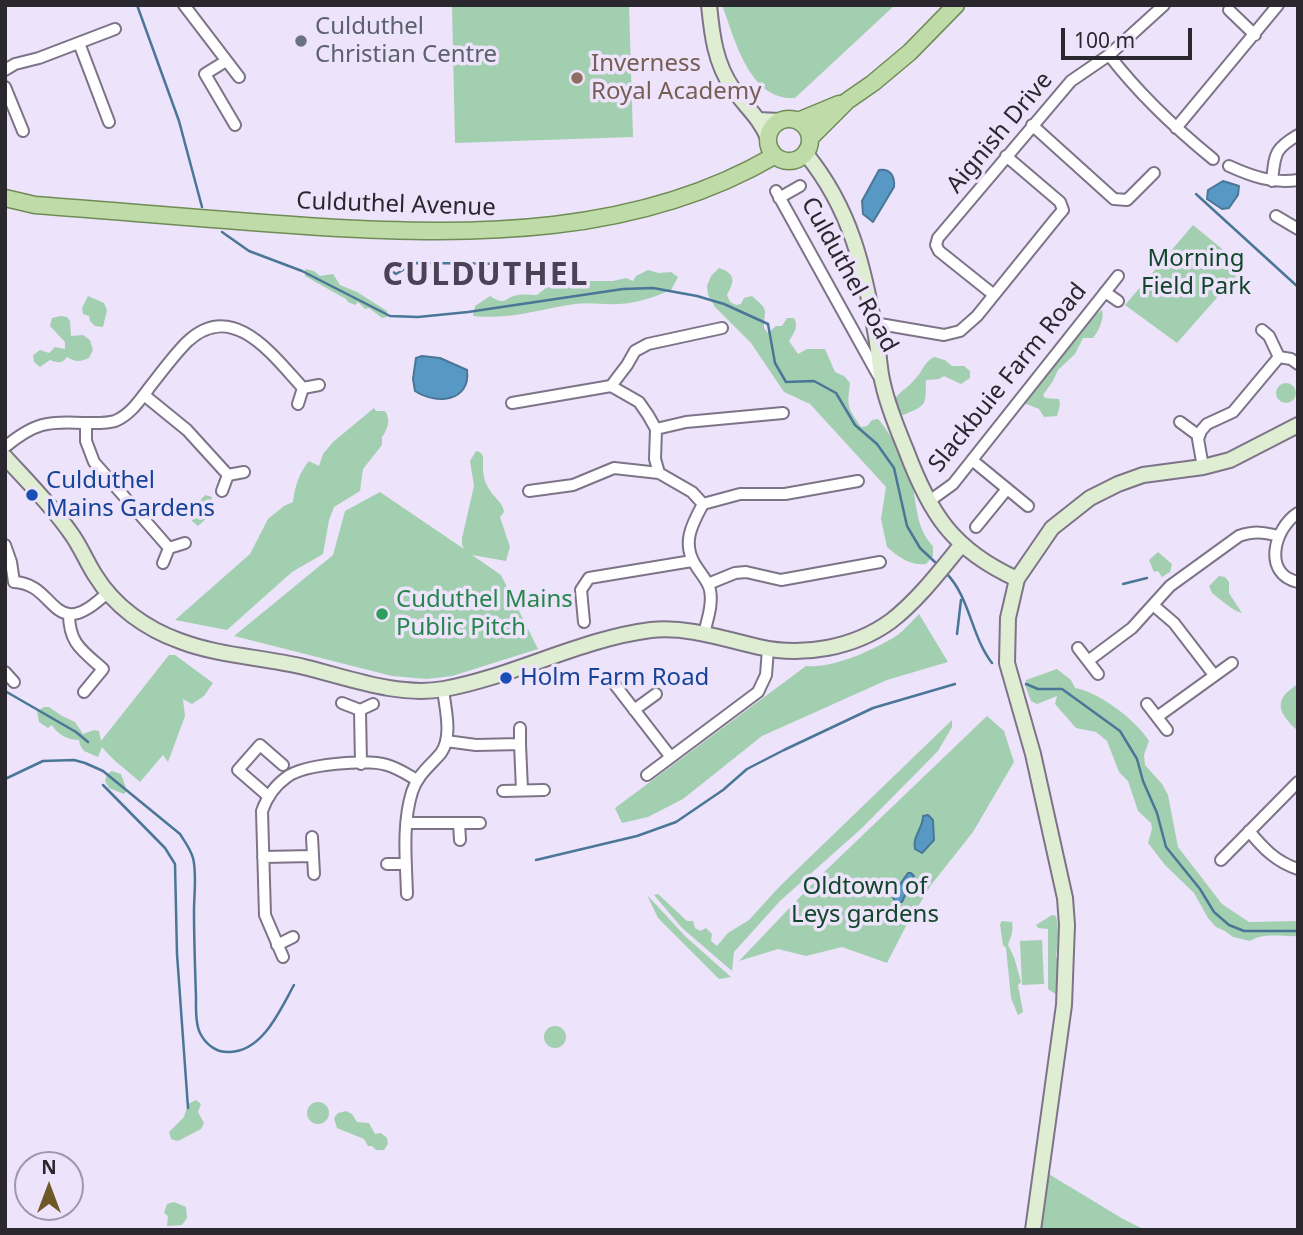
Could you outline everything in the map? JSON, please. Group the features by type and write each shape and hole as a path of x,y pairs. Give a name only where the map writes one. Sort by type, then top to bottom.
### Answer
{"main road":[{"path":"811,137 799,121 780,121 771,129 769,148 775,156 790,162 800,159 806,154 811,137 847,101 910,52 956,5"},
{"path":"799,121 847,101"},
{"name":"Culduthel Avenue","path":"5,198 36,205 234,221 370,230 498,231 565,225 646,208 737,178 775,156"}],"street":[{"path":"184,5 239,77"},
{"path":"709,5 715,51 724,74 768,138"},
{"name":"Aignish Drive","path":"994,295 939,251 936,245 938,238 1071,81 1109,55 1164,5"},
{"path":"1176,128 1278,5"},
{"path":"1228,7 1255,35"},
{"path":"5,70 15,64 115,29"},
{"path":"79,43 109,122"},
{"path":"1109,55 1125,76 1176,128 1213,159"},
{"path":"226,61 205,74 234,125"},
{"path":"5,87 23,131"},
{"path":"758,120 780,121"},
{"path":"1032,125 1114,199 1128,200 1154,173"},
{"path":"1272,181 1276,153 1281,145 1298,135"},
{"name":"Culduthel Road","path":"806,154 825,177 851,230 863,269 882,382"},
{"path":"874,323 944,335 960,331 977,316 1063,209 1060,202 1006,156"},
{"path":"1229,166 1250,176 1272,181 1298,180"},
{"name":"Culduthel Road","path":"800,186 778,195 882,382 906,451 928,502 943,524 962,544 992,567 1017,579"},
{"path":"1276,216 1298,229"},
{"name":"Slackbuie Farm Road","path":"928,502 953,484 1118,276"},
{"path":"1105,292 1118,301"},
{"path":"5,447 38,424 58,421 114,421 125,415 188,341 207,330 219,327 243,331 257,339 303,388"},
{"path":"611,386 628,365 635,351 648,344 722,328"},
{"path":"1262,330 1269,336 1279,357"},
{"path":"1279,357 1291,359 1298,364"},
{"path":"1203,467 1199,436 1208,424 1233,412 1279,357"},
{"path":"303,388 319,385"},
{"path":"512,402 611,386 639,402 656,429 655,459 659,473"},
{"path":"298,404 303,388"},
{"path":"144,395 187,430 228,475"},
{"path":"656,429 686,422 783,413"},
{"path":"1180,422 1199,436"},
{"path":"86,423 86,441 94,463 169,548"},
{"path":"1033,1230 1064,1005 1068,925 1065,898 1033,754 1007,663 1008,618 1017,579 1052,528 1090,498 1143,475 1203,467 1230,460 1298,425"},
{"path":"5,457 70,532 107,593 126,611 162,634 200,648 278,661 393,689 443,689 505,673 628,634 654,630 704,634 768,649 813,650 849,642 890,622 908,606 962,544"},
{"path":"972,460 1028,506"},
{"path":"529,491 573,485 614,468 659,473 692,492 703,504"},
{"path":"228,475 244,472"},
{"path":"222,491 228,475"},
{"path":"704,634 712,603 708,584 692,561 688,545 690,528 703,504 740,494 785,494 858,481"},
{"path":"976,527 1007,489"},
{"path":"1298,513 1283,525 1278,536 1276,564 1281,574 1298,582"},
{"path":"1088,661 1132,628 1170,586 1239,536 1264,532 1278,536"},
{"path":"169,548 185,544"},
{"path":"5,545 11,562 10,584 24,582 35,587 58,611 80,613 94,606 107,593"},
{"path":"163,563 169,548"},
{"path":"584,622 581,590 589,578 692,561"},
{"path":"708,584 735,573 746,572 781,580 880,562"},
{"path":"1153,605 1174,623 1214,675"},
{"path":"69,614 72,639 114,677"},
{"path":"1078,648 1098,674"},
{"path":"647,775 758,691 766,675 768,649"},
{"path":"1157,717 1232,663"},
{"path":"84,692 103,669"},
{"path":"5,672 15,682"},
{"path":"609,677 670,757"},
{"path":"407,894 407,823 410,802 417,780 441,752 446,741 443,689"},
{"path":"634,710 656,694"},
{"path":"342,703 360,710 373,704"},
{"path":"1147,704 1167,730"},
{"path":"360,710 361,764"},
{"path":"520,728 522,790"},
{"path":"446,741 476,746 520,744"},
{"path":"268,796 238,770 260,745 283,765"},
{"path":"283,957 265,915 262,811 268,796 288,775 300,769 323,765 387,765 417,780"},
{"path":"1221,859 1298,782"},
{"path":"503,791 544,790"},
{"path":"407,823 480,823"},
{"path":"459,823 460,840"},
{"path":"1249,831 1269,854 1298,869"},
{"path":"312,837 314,874"},
{"path":"263,857 313,856"},
{"path":"387,864 406,864"},
{"path":"277,945 293,937"}],"green space":[{"name":"Inverness Royal Academy","path":"452,5 629,5 633,137 455,143"},
{"path":"722,5 895,5 795,98 779,96 766,90 755,79 739,50"},
{"name":"Morning Field Park","path":"1193,225 1244,267 1177,343 1125,305"},
{"path":"719,268 729,273 732,279 727,295 730,302 741,304 744,298 752,296 764,308 764,328 768,333 776,326 782,326 787,318 794,318 796,327 789,341 798,354 807,349 825,349 835,372 850,383 849,406 861,427 878,419 883,425 906,467 920,524 933,546 933,556 926,564 905,560 887,547 881,519 886,487 810,404 784,392 751,343 715,307 708,295 707,286 711,276"},
{"path":"305,269 320,276 333,274 340,285 357,292 387,311 387,317 382,318 358,302 355,305 348,302 305,276"},
{"path":"648,270 671,272 678,277 671,290 632,302 581,303 512,315 473,316 475,306 490,296 503,301 518,295 537,295 547,287 557,288 588,281 626,278 633,281 636,276"},
{"path":"88,296 104,303 107,310 103,327 95,326 89,316 83,314 82,308"},
{"path":"1102,310 1102,321 1093,338 1083,338 1075,354 1058,370 1043,395 1045,398 1059,399 1060,405 1057,416 1044,417 1039,409 1024,403 1023,395 1088,320"},
{"path":"61,316 70,321 71,336 83,335 90,340 93,350 89,358 80,361 67,357 60,362 50,360 40,367 34,362 33,355 40,350 49,353 55,347 65,349 65,342 50,326 52,318"},
{"path":"934,357 945,360 952,366 964,366 970,371 970,378 961,384 944,376 926,380 924,403 903,415 896,412 894,400"},
{"path":"1282,383 1290,383 1296,393 1290,403 1282,403 1276,397 1276,389"},
{"path":"374,408 376,411 385,411 388,417 382,445 363,469 360,491 334,507 323,554 292,572 227,630 175,620 250,554 268,519 293,502 298,480 309,461 319,466 323,454 333,442"},
{"path":"476,451 483,456 483,473 487,485 503,509 500,517 510,547 506,561 472,555 501,575 538,649 452,676 427,679 392,676 234,636 333,555 345,511 380,492 464,549 462,538 474,486 470,461"},
{"path":"205,495 212,497 208,517 198,526 192,521 195,506"},
{"path":"1158,552 1172,564 1170,572 1162,577 1158,571 1154,572 1149,560"},
{"path":"1219,576 1225,577 1229,582 1229,593 1242,613 1212,593 1209,586"},
{"path":"919,614 948,662 887,680 762,736 683,799 648,817 622,823 615,808 806,666 829,664 867,652 899,634"},
{"path":"169,655 175,655 213,683 204,696 192,704 183,699 185,716 168,762 163,755 140,782 102,747 98,757 84,751 79,740 67,738 52,725 48,728 39,722 37,711 49,707 75,722 83,734 99,731 101,741"},
{"path":"1057,669 1071,680 1075,688 1095,695 1116,708 1135,724 1149,741 1144,755 1145,765 1168,795 1178,847 1222,904 1249,922 1298,921 1298,936 1267,936 1250,941 1233,937 1216,927 1194,893 1165,865 1148,843 1151,823 1138,811 1128,781 1119,772 1107,741 1096,732 1076,728 1055,704 1057,696 1037,704 1031,701 1025,685 1026,680"},
{"path":"1298,684 1298,731 1282,712 1281,701"},
{"name":"Oldtown of Leys gardens","path":"987,716 1004,731 1014,762 973,832 931,885 887,963 842,947 806,956 778,949 739,961 821,875"},
{"path":"952,720 952,727 938,751 862,828 780,901 734,952 732,971 682,928 654,895 658,894 687,921 693,921 695,928 700,931 706,928 712,934 711,941 717,946 728,933 749,920 780,886"},
{"path":"112,771 121,774 127,791 124,794 109,788 105,781 107,774"},
{"path":"647,895 686,937 731,977 719,979 658,918"},
{"path":"1052,915 1056,916 1058,925 1057,995 1048,989 1048,929 1038,928 1036,925"},
{"path":"1002,921 1012,922 1008,945 1021,982 1018,985 1023,1012 1018,1015 1011,998 1006,948 1003,945 1000,924"},
{"path":"1042,940 1044,984 1022,985 1020,941"},
{"path":"555,1026 563,1029 566,1037 563,1045 555,1048 547,1045 544,1037 547,1029"},
{"path":"196,1100 201,1104 198,1112 204,1123 201,1129 178,1141 171,1139 169,1132 184,1117 188,1104"},
{"path":"318,1102 326,1105 329,1113 326,1121 318,1124 310,1121 307,1113 310,1105"},
{"path":"346,1111 352,1114 357,1122 369,1123 375,1134 381,1133 387,1138 388,1144 384,1150 376,1150 368,1146 364,1139 337,1128 334,1118 338,1113"},
{"path":"1047,1173 1123,1219 1145,1230 1038,1230"},
{"path":"174,1202 186,1207 187,1218 182,1225 167,1226 168,1216 164,1213 167,1204"}],"water":[{"path":"879,170 887,170 891,174 894,187 873,222 863,214 862,201"},
{"path":"1223,181 1239,186 1238,195 1229,208 1222,209 1207,199 1208,190"},
{"path":"416,358 440,358 467,370 464,389 450,398 442,399 415,391 413,379"},
{"path":"928,815 933,820 934,840 922,853 915,849 915,840 923,816"},
{"path":"908,873 914,876 902,902 897,903 893,894"}],"waterway":[{"path":"137,5 179,121 202,207"},
{"path":"1196,194 1298,287"},
{"path":"222,232 249,251 302,271 390,316 418,317 468,312 623,289 653,288 724,304 768,324 775,363 786,382 814,381 836,393 855,425 877,444 894,468 907,526 920,548 937,564"},
{"path":"387,268 396,274 415,263 526,264"},
{"path":"946,573 960,593 979,641 992,663"},
{"path":"1123,584 1147,578"},
{"path":"957,634 961,600"},
{"path":"536,860 637,836 676,822 723,790 747,769 784,750 873,708 955,684"},
{"path":"1026,684 1038,689 1062,689 1120,731 1137,759 1166,847 1200,889 1214,912 1229,925 1244,931 1298,931"},
{"path":"5,691 76,732 88,742"},
{"path":"5,779 43,761 74,760 85,763 103,771 180,834 192,854 195,871 197,1020 198,1029 209,1045 230,1052 252,1045 269,1028 294,985"},
{"path":"103,785 165,848 175,864 177,954 188,1108"}],"place":[{"name":"Culduthel Christian Centre","path":"301,41"},
{"name":"Inverness Royal Academy","path":"577,78"},
{"name":"Culduthel Mains Gardens","path":"32,495"},
{"name":"Cuduthel Mains Public Pitch","path":"382,614"},
{"name":"Holm Farm Road","path":"506,678"}],"district":[{"name":"CULDUTHEL","path":"486,276"}]}
